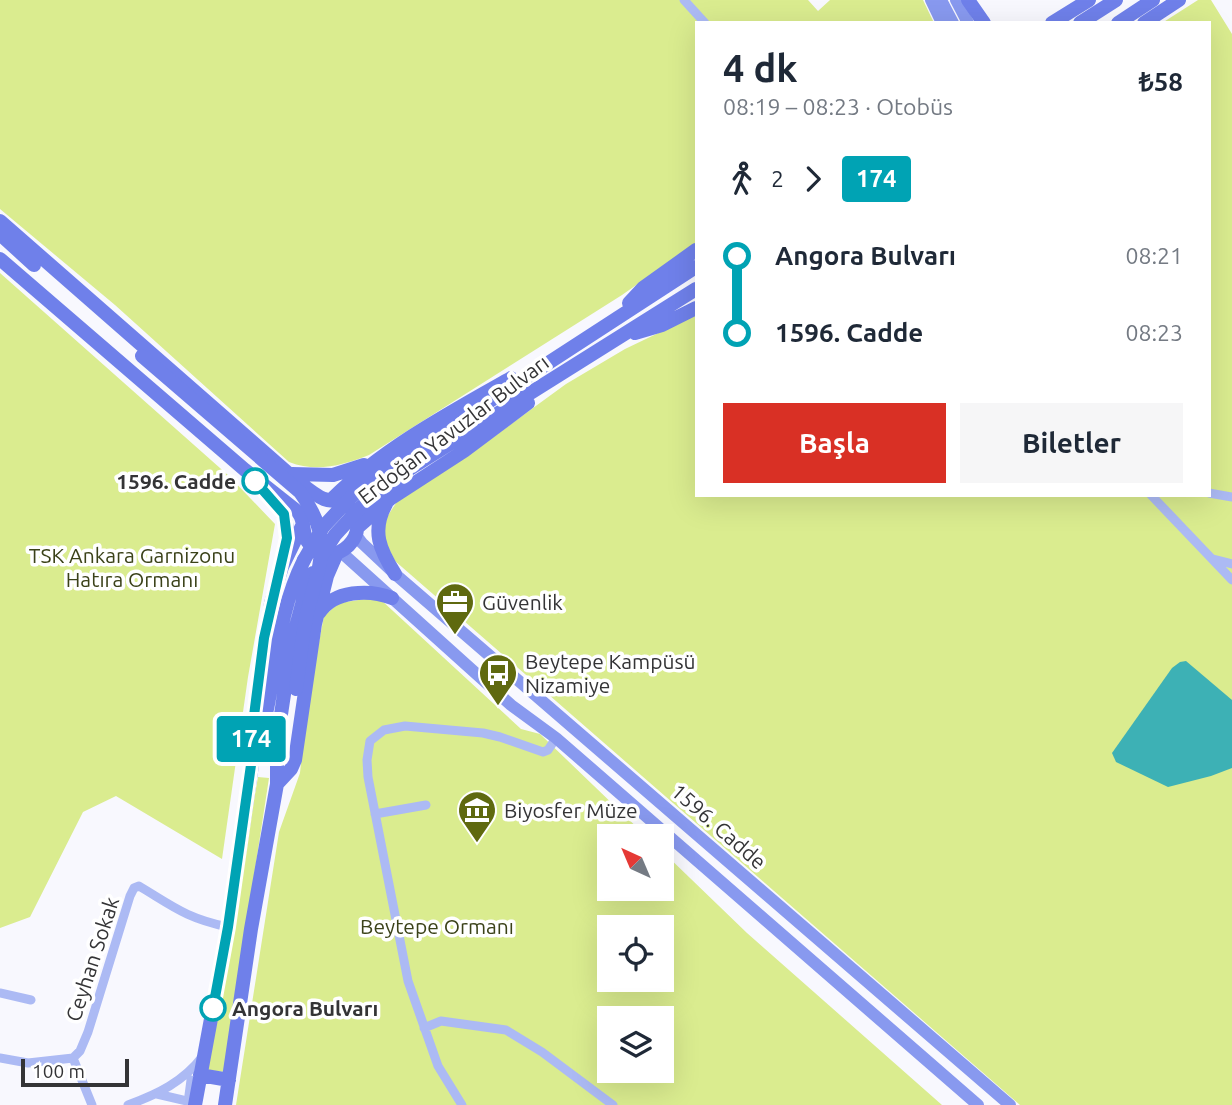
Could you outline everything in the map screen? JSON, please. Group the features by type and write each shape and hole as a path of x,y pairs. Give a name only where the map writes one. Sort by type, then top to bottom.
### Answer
{"main road":[{"path":"931,0 941,21"},
{"path":"941,0 952,21"},
{"path":"956,0 967,21"},
{"path":"968,0 983,21"},
{"path":"1055,21 1089,0"},
{"path":"1083,21 1116,0"},
{"path":"1121,21 1153,0"},
{"path":"1147,21 1179,0"},
{"name":"1596. Cadde","path":"0,221 289,474 329,500 349,507 357,520 357,531 362,543 395,574 1010,1105"},
{"name":"1596. Cadde","path":"0,234 293,485 307,519 305,538 315,550 329,554 339,552 511,705 556,738 978,1105"},
{"path":"610,321 643,288 695,251"},
{"name":"1596. Cadde","path":"0,259 245,470 307,519"},
{"name":"Erdoğan Yavuzlar Bulvarı","path":"356,502 396,462 695,268"},
{"name":"Erdoğan Yavuzlar Bulvarı","path":"356,502 695,290"},
{"path":"620,337 662,325 695,308"},
{"name":"Erdoğan Yavuzlar Bulvarı","path":"329,500 382,458 496,386 560,355"},
{"name":"Erdoğan Yavuzlar Bulvarı","path":"357,531 390,499 481,439 574,365"},
{"path":"225,453 234,457 246,455 249,449 243,432"},
{"path":"289,474 333,475 382,458"},
{"path":"197,1102 193,1076 204,1055 228,927 251,765 251,739 264,638 271,603 284,562 287,538 284,514 245,470"},
{"path":"390,499 378,523 378,538 382,552 395,574"},
{"path":"284,562 313,506 329,500"},
{"path":"225,1105 247,954 277,783 278,741 292,641 315,568 356,502"},
{"path":"277,783 286,762 308,610 322,556 321,535 307,519"},
{"path":"251,765 267,710 282,616 289,592 315,568 351,545 357,531"},
{"path":"284,562 303,552 324,565 315,568"},
{"path":"277,783 291,769 295,760 318,614 315,568"},
{"path":"318,614 330,601 346,595 370,592 392,598"},
{"path":"457,625 447,624 443,627 440,635 447,648 463,649 467,645 468,635"},
{"path":"193,1076 229,1080"}],"street":[{"path":"684,0 703,21"},
{"path":"1211,492 1232,497"},
{"path":"1153,497 1232,580"},
{"path":"1211,558 1232,564"},
{"path":"462,1105 438,1066 408,981 375,814 367,760 370,741 384,730 405,726 483,733 543,752 548,750 556,738"},
{"path":"375,814 426,806"},
{"name":"Ceyhan Sokak","path":"73,1058 80,1051 88,1032 134,888 139,886 187,916 228,927"},
{"path":"0,993 31,1000"},
{"path":"424,1028 441,1021 506,1030 542,1052 613,1105"},
{"path":"0,1058 28,1063 73,1058 92,1105"},
{"path":"128,1105 193,1076"},
{"path":"157,1094 197,1102"}],"green space":[{"path":"0,0 808,0 818,11 830,0 923,0 933,21 695,21 695,244 622,295 369,455 340,465 310,467 289,462 115,305 0,209"},
{"path":"1198,0 1211,0 1232,34 1232,1105 1020,1105 395,561 384,540 385,520 398,500 466,457 566,384 625,349 695,315 695,497 1211,497 1211,21 1165,21"},
{"name":"TSK Ankara Garnizonu Hatıra Ormanı","path":"0,273 229,476 275,524 248,677 222,859 116,796 83,812 30,917 0,928"},
{"name":"Beytepe Ormanı","path":"380,599 521,729 540,734 634,824 597,824 597,901 674,901 674,863 747,933 942,1105 236,1105 279,832 300,773 307,704 324,616 339,603"},
{"path":"258,777 269,778 224,1072 207,1070"}],"water":[{"path":"1186,661 1232,700 1232,768 1168,787 1116,762 1112,753 1172,668"}],"bus line":[{"name":"174","path":"213,1008 228,927 251,765 251,739 264,638 287,538 284,514 255,481"}],"place":[{"name":"1596. Cadde","path":"255,481"},
{"name":"Güvenlik","path":"455,636"},
{"name":"Beytepe Kampüsü Nizamiye","path":"498,707"},
{"name":"Biyosfer Müze","path":"477,844"},
{"name":"Angora Bulvarı","path":"213,1008"}]}
